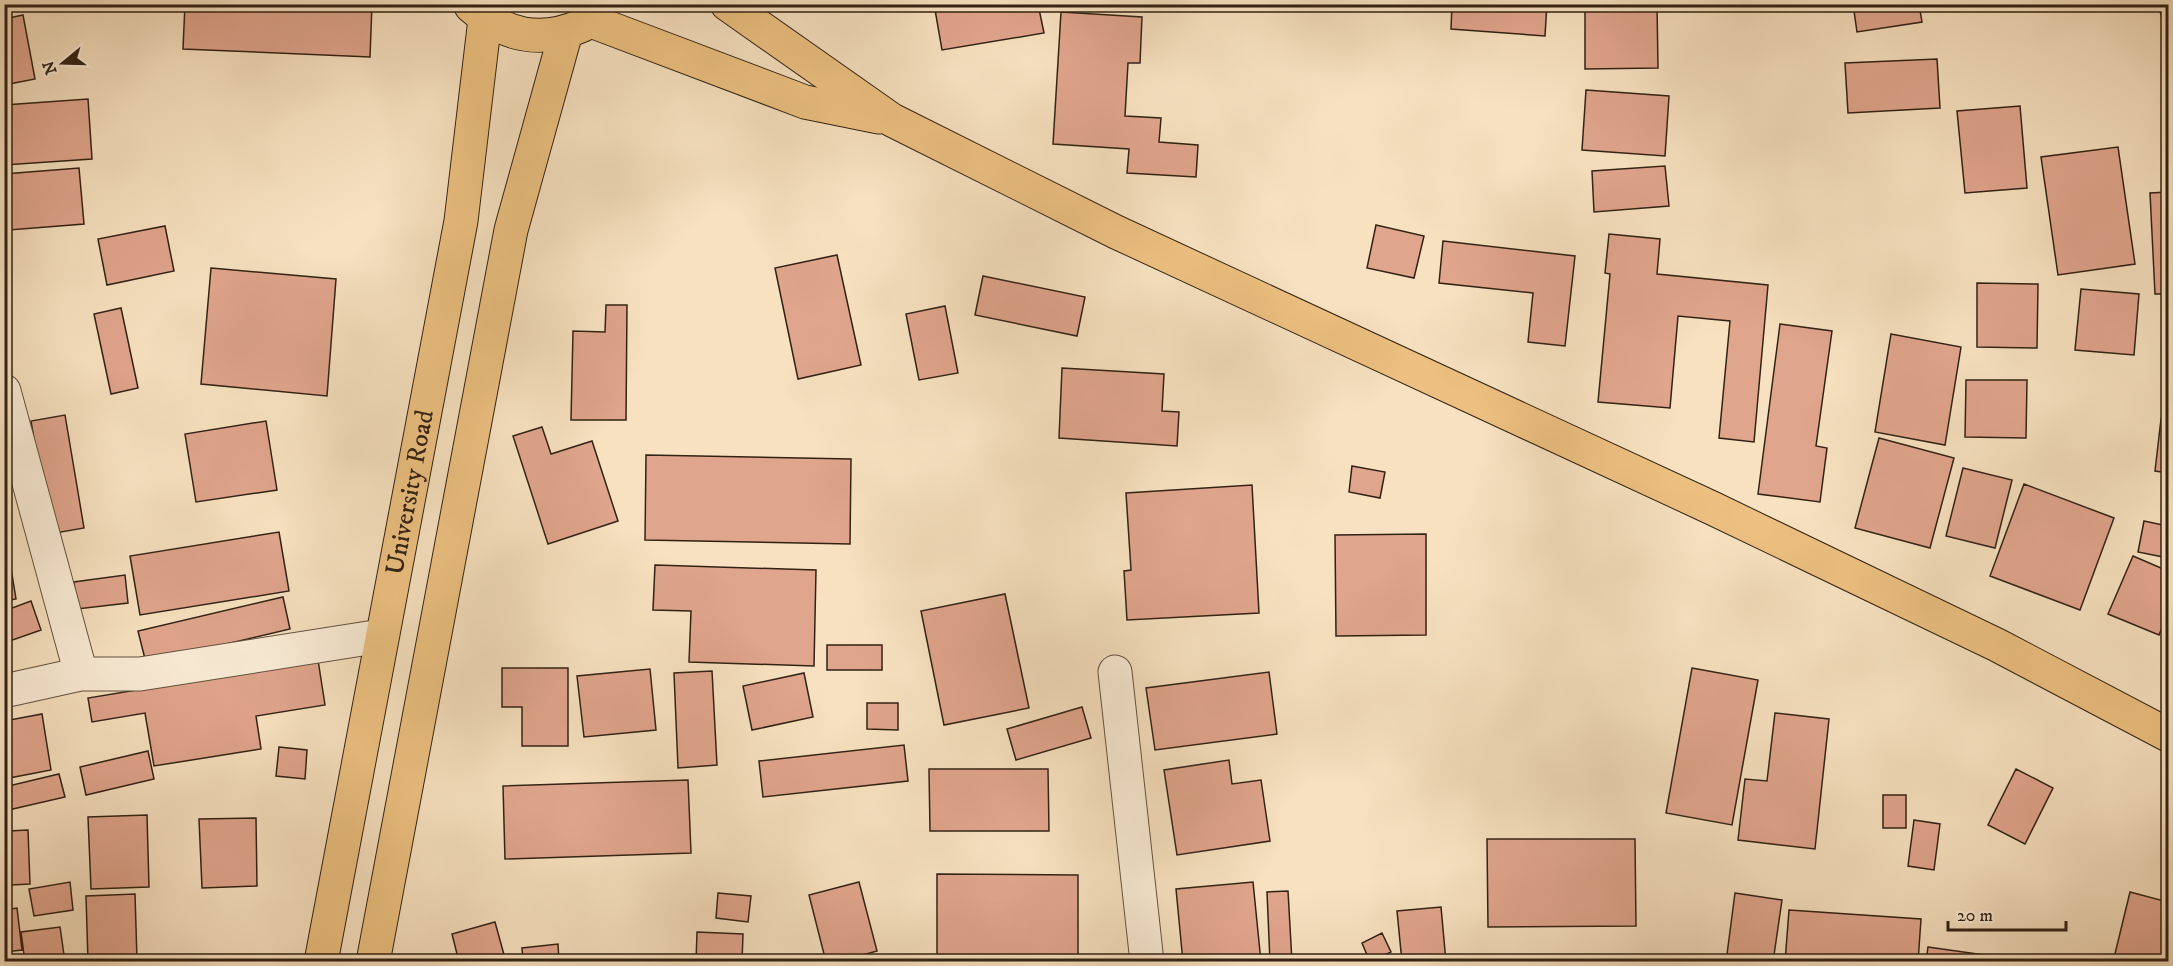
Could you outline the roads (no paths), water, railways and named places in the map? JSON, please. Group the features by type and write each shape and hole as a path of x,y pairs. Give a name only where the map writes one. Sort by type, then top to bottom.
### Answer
{"main road":[{"path":"727,4 892,120 1116,231 1712,508 1976,635 2169,735"},
{"path":"477,12 512,32 539,36 589,19 805,102 892,120"},
{"name":"University Road","path":"321,962 381,636 462,221 477,12"},
{"name":"University Road","path":"373,962 511,230 589,19"}],"street":[{"path":"4,391 81,674"},
{"path":"4,691 81,674 140,674 381,636"},
{"path":"1115,672 1147,962"}]}
